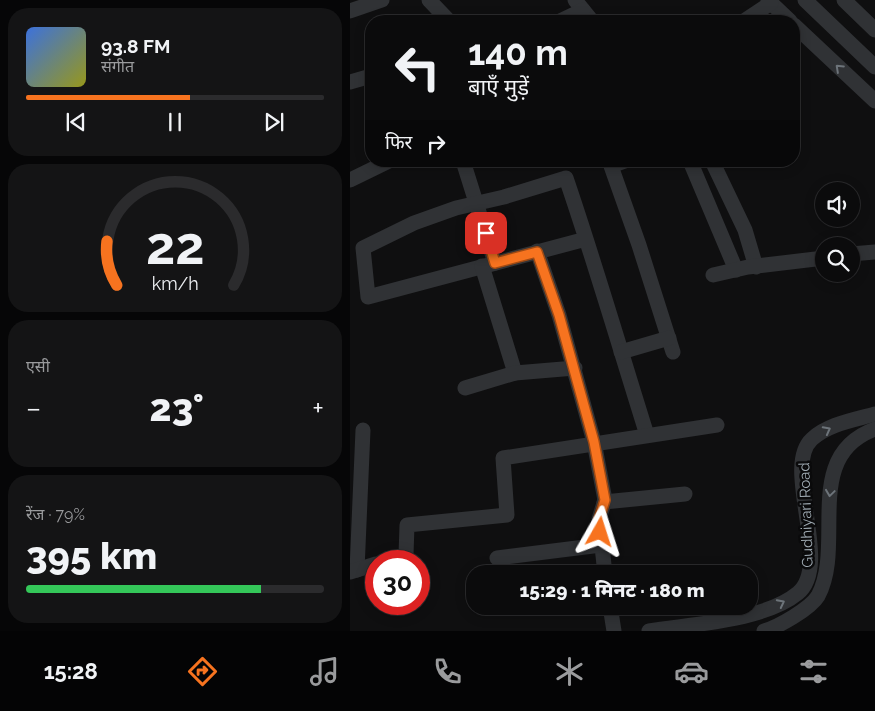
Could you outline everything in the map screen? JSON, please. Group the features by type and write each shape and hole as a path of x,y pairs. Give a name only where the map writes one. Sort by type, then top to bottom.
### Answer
{"street":[{"path":"350,11 382,0"},
{"path":"429,0 443,15"},
{"path":"805,0 875,67"},
{"path":"844,0 875,30"},
{"path":"752,15 770,1 784,15"},
{"path":"800,31 875,101"},
{"path":"350,82 365,78"},
{"path":"350,180 377,167"},
{"path":"465,167 476,203 515,373"},
{"path":"611,167 671,345 621,352"},
{"path":"695,167 736,270"},
{"path":"715,167 745,230 756,267"},
{"path":"586,239 368,297 363,248 414,223 476,203 566,178 586,239 647,435"},
{"path":"537,252 574,368 594,442 604,502 599,519 604,565"},
{"path":"860,253 875,252"},
{"path":"713,275 815,259"},
{"path":"465,388 515,373 574,368"},
{"name":"Gudhiyari Road","path":"758,613 781,604 800,592 807,582 811,562 802,476 804,455 810,440 830,427 875,414"},
{"path":"406,550 407,525 507,515 504,458 594,442 717,424"},
{"name":"Gudhiyari Road","path":"764,631 775,628 817,597 826,571 828,499 832,474 848,447 860,434 875,429"},
{"path":"363,430 353,571 365,567"},
{"path":"604,502 685,494"},
{"path":"497,558 601,545"},
{"path":"611,615 614,631"},
{"path":"752,615 758,631"},
{"name":"Gudhiyari Road","path":"649,631 752,615"}],"route":[{"path":"486,233 495,263 537,252 559,315 594,442 605,500 599,519 600,532"}]}
